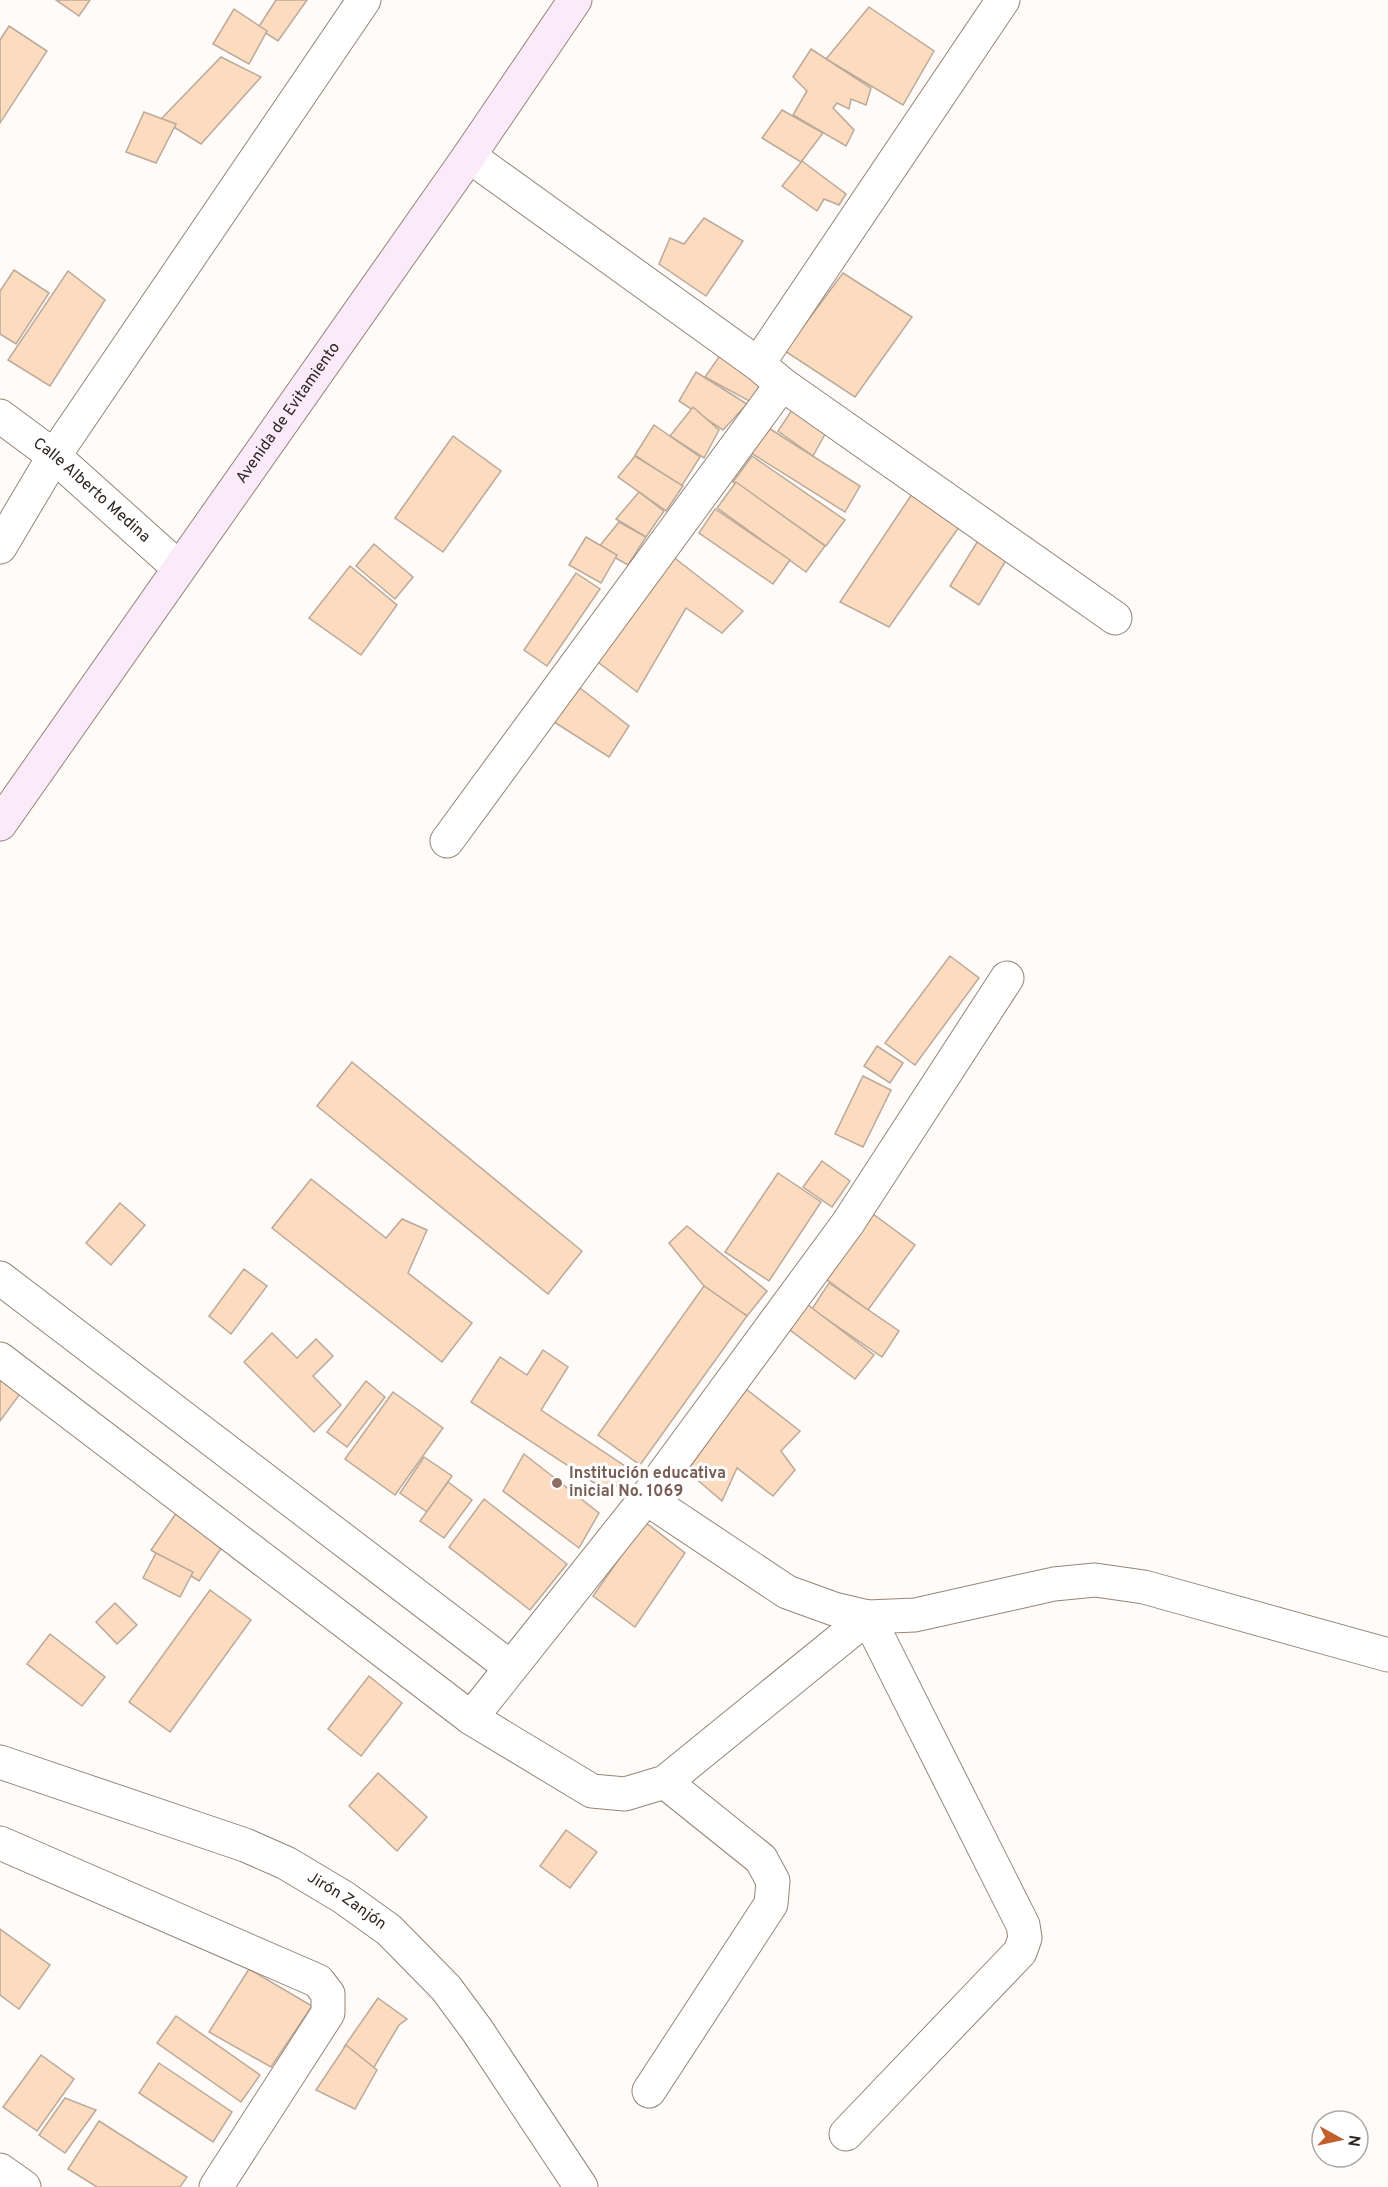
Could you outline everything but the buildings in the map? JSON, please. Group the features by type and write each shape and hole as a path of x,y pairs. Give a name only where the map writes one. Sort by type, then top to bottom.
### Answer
{"street":[{"path":"0,548 54,456 364,0"},
{"name":"Avenida de Evitamiento","path":"0,825 470,156 575,0"},
{"path":"447,841 770,374 1002,0"},
{"path":"470,156 770,374 1115,618"},
{"name":"Calle Alberto Medina","path":"0,416 54,456 179,568"},
{"path":"471,1718 646,1498 848,1223 1007,978"},
{"path":"0,1278 510,1667"},
{"path":"0,1359 471,1718 592,1791 625,1794 665,1782 868,1617"},
{"path":"646,1498 787,1592 834,1610 868,1617 915,1615 1054,1584 1095,1580 1144,1587 1388,1655"},
{"path":"846,2134 1020,1952 1024,1938 1023,1925 868,1617"},
{"name":"Jirón Zanjón","path":"0,1762 246,1845 286,1863 343,1897 389,1930 459,2004 581,2187"},
{"path":"649,2091 771,1904 773,1881 761,1859 665,1782"},
{"path":"0,1843 318,1982 328,1994 328,2013 216,2187"},
{"path":"0,2170 24,2187"}],"place":[{"name":"Institución educativa inicial No. 1069","path":"557,1483"}]}
